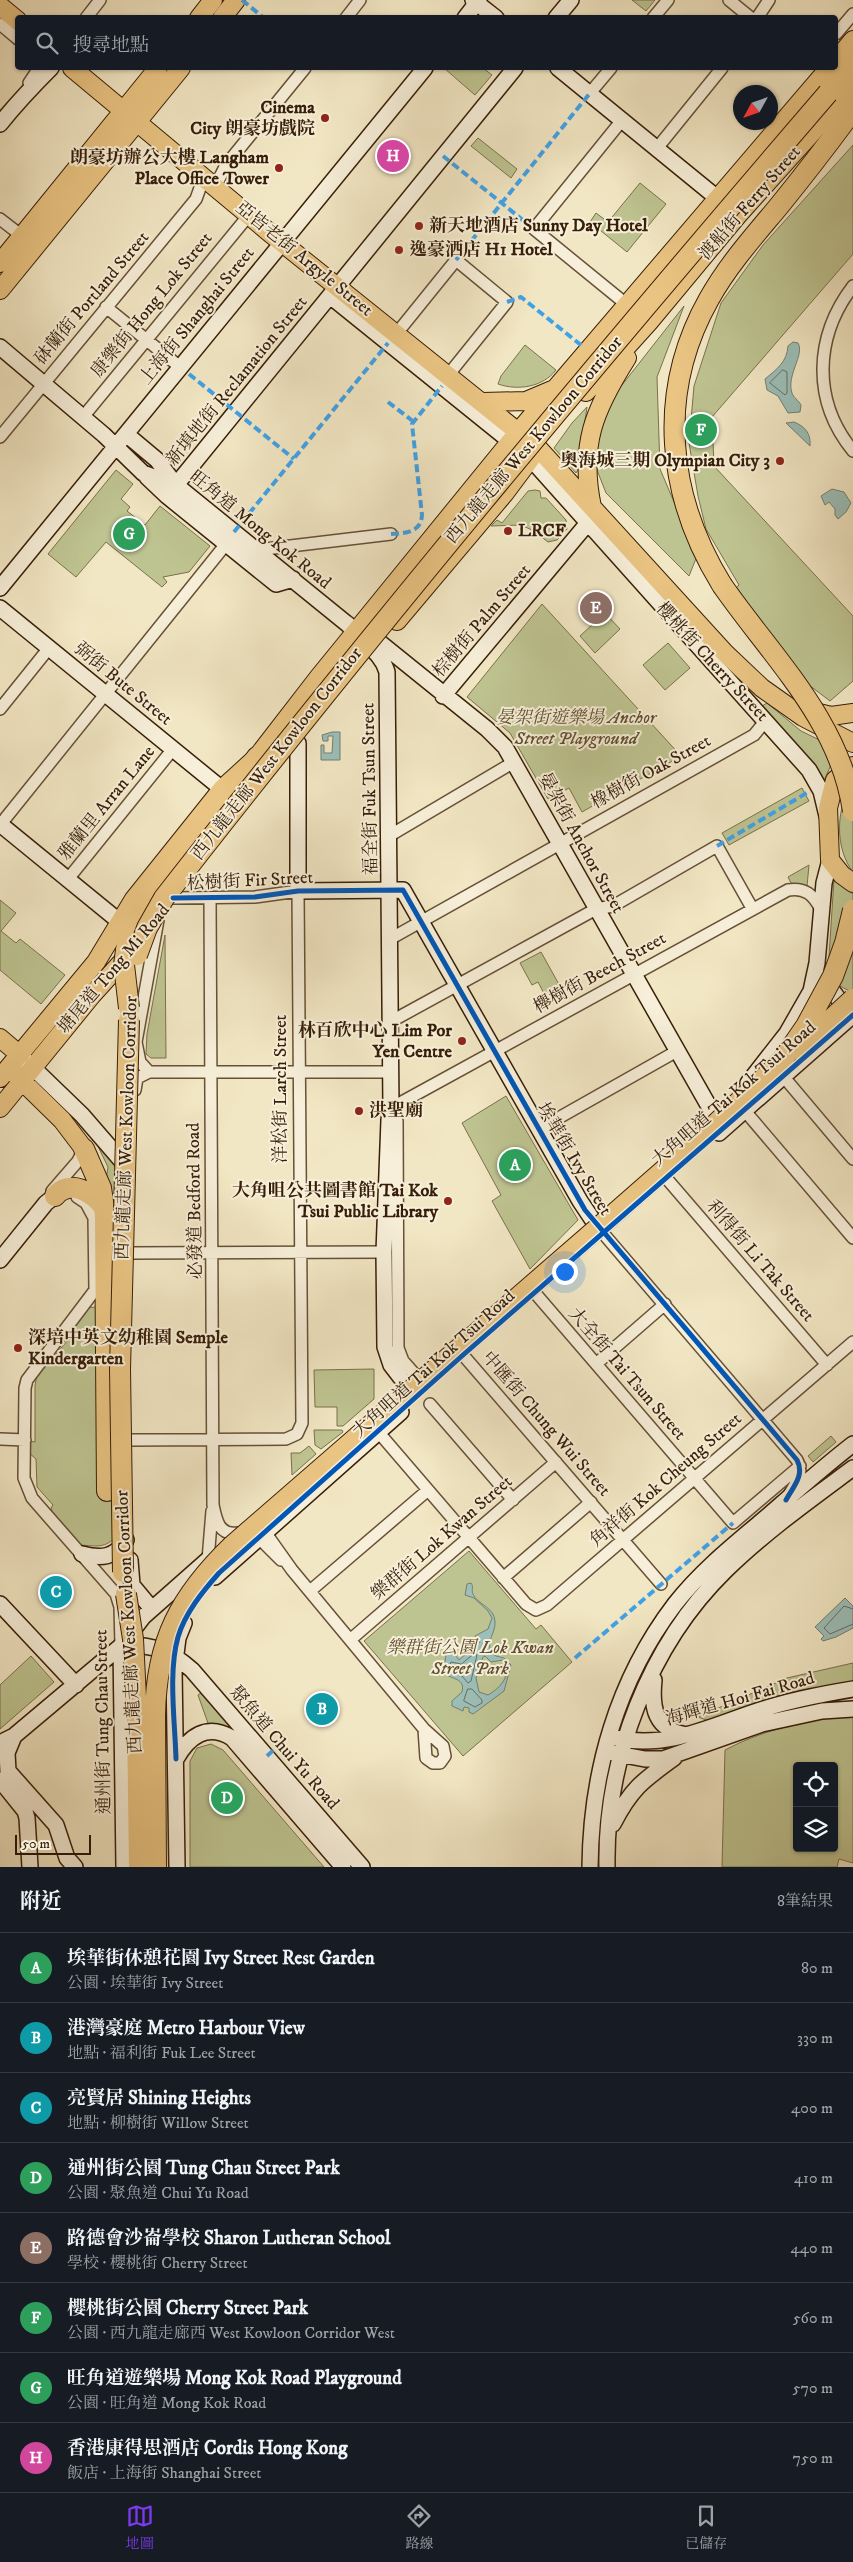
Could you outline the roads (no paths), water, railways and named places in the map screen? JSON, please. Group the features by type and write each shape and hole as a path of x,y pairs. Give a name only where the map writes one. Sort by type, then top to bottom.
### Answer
{"highway":[{"name":"渡船街 Ferry Street","path":"853,63 818,158 742,251 716,287 691,337 681,368 674,429 680,490 701,548 722,585 788,672 819,718 838,758 853,811"},
{"path":"838,104 853,100"},
{"name":"西九龍走廊 West Kowloon Corridor","path":"127,1867 135,1678 133,1639 114,1577 120,1369 137,1003 135,965 142,939 164,898 312,709 536,435 838,104"},
{"path":"137,1003 124,965 129,936 134,922 148,897 227,792 257,757"},
{"path":"782,1069 818,1007 829,984 845,942 853,910"},
{"path":"782,1069 818,1033 853,1012"},
{"name":"西九龍走廊 West Kowloon Corridor","path":"156,1867 154,1716 158,1670 166,1639 188,1594 233,1545 782,1069"},
{"path":"84,1149 97,1175 101,1216 107,1491 112,1530 114,1577"},
{"path":"50,1200 66,1188 80,1189 94,1195 101,1216"}],"main road":[{"path":"201,15 213,0"},
{"path":"224,15 236,0"},
{"path":"0,6 15,18"},
{"path":"838,58 853,40"},
{"name":"亞皆老街 Argyle Street","path":"74,70 249,214 334,291 397,333 483,402 534,453"},
{"path":"0,290 130,116 157,70"},
{"path":"0,263 130,116 179,70"},
{"name":"渡船街 Ferry Street","path":"626,304 826,70"},
{"name":"渡船街 Ferry Street","path":"649,322 738,215 853,87"},
{"path":"257,757 354,629 626,304"},
{"path":"590,516 586,467 588,444 594,420 619,371 649,322"},
{"name":"塘尾道 Tong Mi Road","path":"0,1108 173,898 376,646 504,494 534,453 649,322"},
{"path":"483,402 526,401 542,395 560,384"},
{"name":"櫻桃街 Cherry Street","path":"534,453 590,516 762,688 821,728 853,742"},
{"path":"787,705 831,716 853,714"},
{"path":"828,817 830,798 835,780 853,766"},
{"name":"塘尾道 Tong Mi Road","path":"7,1065 96,962 134,899 227,792"},
{"name":"櫻桃街 Cherry Street","path":"828,817 830,860"},
{"path":"830,860 842,875 853,883"},
{"path":"0,1038 7,1065 28,1073 84,1149"}],"street":[{"path":"88,15 100,0"},
{"path":"348,15 360,0"},
{"path":"558,15 571,0"},
{"path":"656,15 668,0"},
{"path":"729,0 747,15"},
{"path":"759,15 769,0"},
{"path":"467,15 476,1 492,15"},
{"path":"838,32 853,14"},
{"path":"0,24 15,36"},
{"path":"0,124 24,94 38,70"},
{"path":"24,94 33,88 49,70"},
{"name":"砵蘭街 Portland Street","path":"0,438 106,307 303,70"},
{"name":"上海街 Shanghai Street","path":"0,588 422,70"},
{"name":"新填地街 Reclamation Street","path":"176,485 513,70"},
{"path":"561,70 624,119 738,215"},
{"path":"590,93 609,70"},
{"path":"658,147 720,70"},
{"path":"624,119 534,229 626,304"},
{"name":"康樂街 Hong Lok Street","path":"82,417 249,214"},
{"path":"0,219 22,236"},
{"path":"397,333 456,260 507,302 448,374"},
{"path":"853,286 834,317 826,336 822,373 823,388 834,422 853,451"},
{"name":"亞皆老街 Argyle Street","path":"334,291 515,436"},
{"path":"106,307 180,367"},
{"name":"旺角道 Mong Kok Road","path":"0,347 82,417 143,473 176,485 354,629"},
{"path":"126,434 156,460 176,485"},
{"path":"143,473 167,496 276,584 293,579"},
{"name":"棕樹街 Palm Street","path":"443,696 590,516"},
{"name":"櫻桃街 Cherry Street","path":"590,516 809,770 821,791 828,817"},
{"path":"257,550 391,534"},
{"path":"120,922 0,824 226,544"},
{"name":"弼街 Bute Street","path":"0,608 227,792"},
{"name":"晏架街 Anchor Street","path":"354,629 487,729 505,747 719,1123"},
{"name":"福全街 Fuk Tsun Street","path":"376,646 387,672 391,1072 384,1252 387,1357 413,1382"},
{"path":"0,709 49,648"},
{"name":"橡樹街 Oak Street","path":"390,939 754,735 763,724 762,717"},
{"path":"835,780 853,742"},
{"name":"洋松街 Larch Street","path":"215,1440 286,1439 297,1434 301,1427 302,1419 298,743"},
{"name":"雅蘭里 Arran Lane","path":"68,879 173,749"},
{"path":"389,836 514,762"},
{"path":"390,1022 596,909 613,906 717,846 752,908"},
{"name":"大角咀道 Tai Kok Tsui Road","path":"3,1748 14,1736 121,1646 152,1609 300,1477 373,1427 463,1355 535,1293 600,1229 667,1179 719,1123 787,1033 811,991 817,963 820,910 830,860"},
{"name":"櫸樹街 Beech Street","path":"391,1108 752,908 788,890 794,888 808,892 816,899 820,910"},
{"name":"埃華街 Ivy Street","path":"389,891 403,890 539,1129 600,1229 763,1419 800,1466"},
{"name":"松樹街 Fir Street","path":"173,898 255,898 298,891 389,891"},
{"name":"必發道 Bedford Road","path":"208,1560 213,1505 215,1440 210,898"},
{"path":"149,1072 140,1062 136,1049 137,1003 158,916"},
{"name":"大角咀道 Tai Kok Tsui Road","path":"817,963 826,985 853,1012"},
{"path":"135,1081 118,1077 119,1020 130,1005 137,1003"},
{"path":"539,1129 677,1051"},
{"path":"782,1069 853,1159"},
{"name":"大角咀道 Tai Kok Tsui Road","path":"175,1656 182,1627 205,1588 373,1427 413,1382 600,1229 719,1123 745,1111 782,1069"},
{"path":"108,1144 120,1144 130,1138 133,1132 135,1081 141,1075 149,1072 391,1072"},
{"path":"28,1073 108,1144 129,1172 130,1535 132,1584 152,1609"},
{"name":"福全街 Fuk Tsun Street","path":"391,1108 396,1121 398,1348 413,1382"},
{"path":"745,1111 853,1238"},
{"path":"0,1260 50,1200 51,1193 78,1161 84,1149"},
{"name":"利得街 Li Tak Street","path":"667,1179 826,1365"},
{"name":"通州街 Tung Chau Street","path":"101,1216 95,1290 27,1380 25,1388 24,1478 28,1492 82,1554 114,1577 119,1600 127,1867"},
{"path":"129,1253 384,1252"},
{"name":"大全街 Tai Tsun Street","path":"535,1293 733,1522 800,1466"},
{"path":"596,1364 665,1304"},
{"name":"角祥街 Kok Cheung Street","path":"503,1578 531,1608 536,1610 547,1605 853,1342"},
{"name":"中匯街 Chung Wui Street","path":"463,1355 661,1584"},
{"path":"430,1404 513,1500"},
{"path":"373,1427 503,1578 591,1502"},
{"path":"0,1439 25,1440"},
{"path":"130,1440 215,1440"},
{"path":"590,1867 590,1833 606,1743 634,1673 676,1603 712,1564 853,1444"},
{"name":"樂群街 Lok Kwan Street","path":"350,1640 556,1462"},
{"path":"786,1500 796,1484 801,1471 800,1466"},
{"path":"607,1867 607,1836 623,1747 656,1667 682,1623 726,1570 805,1504 853,1468"},
{"path":"310,1592 428,1490"},
{"name":"必發道 Bedford Road","path":"213,1505 220,1528 226,1533 241,1530"},
{"path":"241,1530 255,1524 261,1535 424,1729"},
{"path":"82,1554 96,1558 111,1556 121,1548 130,1535"},
{"path":"0,1604 76,1685"},
{"name":"聚魚道 Chui Yu Road","path":"121,1646 145,1645 166,1650 192,1670 362,1867"},
{"path":"175,1656 176,1867"},
{"path":"656,1667 652,1697 655,1713 669,1729 689,1735"},
{"name":"海輝道 Hoi Fai Road","path":"623,1747 689,1735 768,1707 853,1688"},
{"name":"海輝道 Hoi Fai Road","path":"606,1743 623,1747 655,1760 677,1756 736,1732 762,1724 822,1711 853,1709"},
{"name":"聚魚道 Chui Yu Road","path":"176,1759 190,1739 199,1734 216,1731 232,1738 343,1867"},
{"path":"3,1748 8,1771 56,1824 67,1858 75,1867"},
{"path":"607,1836 628,1796 636,1786 677,1756"},
{"path":"0,1780 24,1811 29,1829 30,1867"}],"water":[{"path":"793,342 798,343 800,348 791,379 791,386 793,394 801,405 800,412 788,413 778,396 767,390 765,379 781,365 786,357 788,346"},
{"path":"794,422 807,431 810,438 810,446 786,423"},
{"path":"832,489 844,492 851,503 846,512 838,519 835,515 835,509 829,502 825,505 821,496"},
{"path":"340,732 340,760 321,760 321,745 324,745 324,753 332,753 333,736 328,736 328,741 323,741 322,735"},
{"path":"471,1583 475,1598 489,1609 494,1616 495,1625 490,1644 491,1652 496,1656 504,1658 511,1665 504,1691 473,1714 469,1712 469,1708 464,1707 463,1711 452,1706 452,1701 462,1692 463,1688 459,1680 447,1675 444,1669 446,1654 451,1650 459,1660 480,1642 475,1636 488,1629 492,1618 488,1611 474,1598 465,1595 467,1584","holes":["485,1656 491,1662 503,1660 508,1666 502,1683 488,1695 479,1692 476,1678 483,1657"]},
{"path":"845,1598 853,1606 853,1628 823,1641 821,1639 824,1636 815,1627"}],"place":[{"name":"Cinema City 朗豪坊戲院","path":"325,118"},
{"name":"香港康得思酒店 Cordis Hong Kong","path":"393,156"},
{"name":"朗豪坊辦公大樓 Langham Place Office Tower","path":"279,168"},
{"name":"新天地酒店 Sunny Day Hotel","path":"419,226"},
{"name":"逸豪洒店 H1 Hotel","path":"399,250"},
{"name":"櫻桃街公園 Cherry Street Park","path":"701,430"},
{"name":"奧海城三期 Olympian City 3","path":"780,461"},
{"name":"LRCF","path":"508,531"},
{"name":"旺角道遊樂場 Mong Kok Road Playground","path":"129,534"},
{"name":"路德會沙崙學校 Sharon Lutheran School","path":"596,608"},
{"name":"林百欣中心 Lim Por Yen Centre","path":"462,1041"},
{"name":"洪聖廟","path":"359,1111"},
{"name":"埃華街休憩花園 Ivy Street Rest Garden","path":"515,1165"},
{"name":"大角咀公共圖書館 Tai Kok Tsui Public Library","path":"448,1201"},
{"name":"深培中英文幼稚園 Semple Kindergarten","path":"18,1348"},
{"name":"亮賢居 Shining Heights","path":"56,1592"},
{"name":"港灣豪庭 Metro Harbour View","path":"322,1709"},
{"name":"通州街公園 Tung Chau Street Park","path":"227,1798"}],"park label":[{"name":"晏架街遊樂場 Anchor Street Playground","path":"576,728"},
{"name":"樂群街公園 Lok Kwan Street Park","path":"470,1658"}]}
